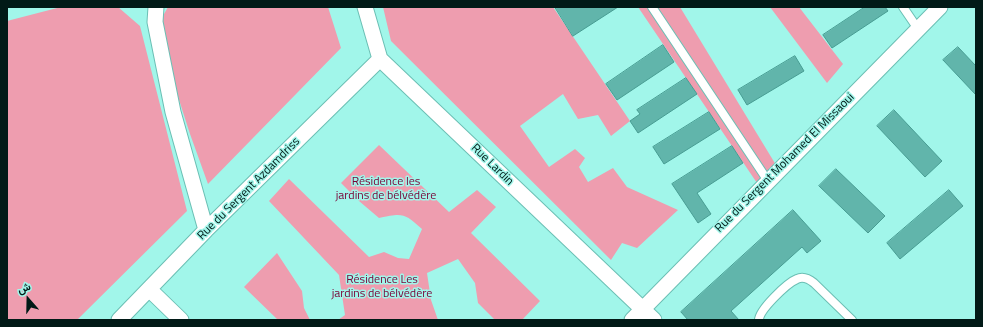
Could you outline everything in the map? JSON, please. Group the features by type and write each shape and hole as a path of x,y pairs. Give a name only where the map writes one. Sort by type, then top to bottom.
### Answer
{"street":[{"path":"156,7 155,22 173,112 206,230"},
{"path":"365,7 380,59"},
{"name":"Rue du Sergent Mohamed El Missaoui","path":"632,320 940,7"},
{"name":"Rue du Sergent Azdamdriss","path":"119,320 206,230 380,59"},
{"name":"Rue Lardin","path":"380,59 654,320"},
{"path":"149,289 181,320"}],"lane":[{"path":"652,7 768,181"},
{"path":"903,7 918,29"},
{"path":"759,320 759,316 764,309 790,282 798,278 807,278 814,282 852,320"}],"green space":[{"path":"61,7 118,7 140,26 187,211 77,320 7,320 7,21"},
{"path":"168,7 328,7 341,48 208,184 190,134 156,28"},
{"path":"383,7 553,7 630,121 611,136 598,115 578,119 563,94 520,126 549,167 575,149 585,158 579,167 588,182 613,168 627,187 678,210 637,248 622,243 611,260 391,41"},
{"path":"638,7 680,7 776,165 757,183"},
{"path":"770,7 799,7 843,64 827,83"},
{"name":"Résidence les jardins de bélvédère","path":"379,145 449,212 477,190 496,207 471,233 540,301 522,320 495,320 478,303 475,283 458,259 427,273 431,300 438,320 338,320 345,315 339,275 269,201 289,179 369,257 384,252 398,258 409,259 422,229 407,217 393,215 379,218 341,183"},
{"name":"Résidence Les jardins de bélvédère","path":"277,253 302,291 304,308 310,320 278,320 244,287"}],"building":[{"path":"555,7 618,7 573,36"},
{"path":"865,7 885,7 888,11 832,48 823,35"},
{"path":"663,45 674,62 617,100 606,84"},
{"path":"958,47 976,66 976,95 943,60"},
{"path":"795,56 804,71 747,105 738,90"},
{"path":"686,78 697,94 638,133 630,121 640,114 637,110"},
{"path":"894,110 942,161 925,177 877,126"},
{"path":"709,112 720,129 664,164 653,147"},
{"path":"732,146 743,163 697,193 711,214 698,223 672,184"},
{"path":"836,169 885,216 868,233 819,186"},
{"path":"949,190 963,206 900,259 887,243"},
{"path":"793,210 821,241 807,253 802,247 731,311 739,320 688,320 681,312"}]}
